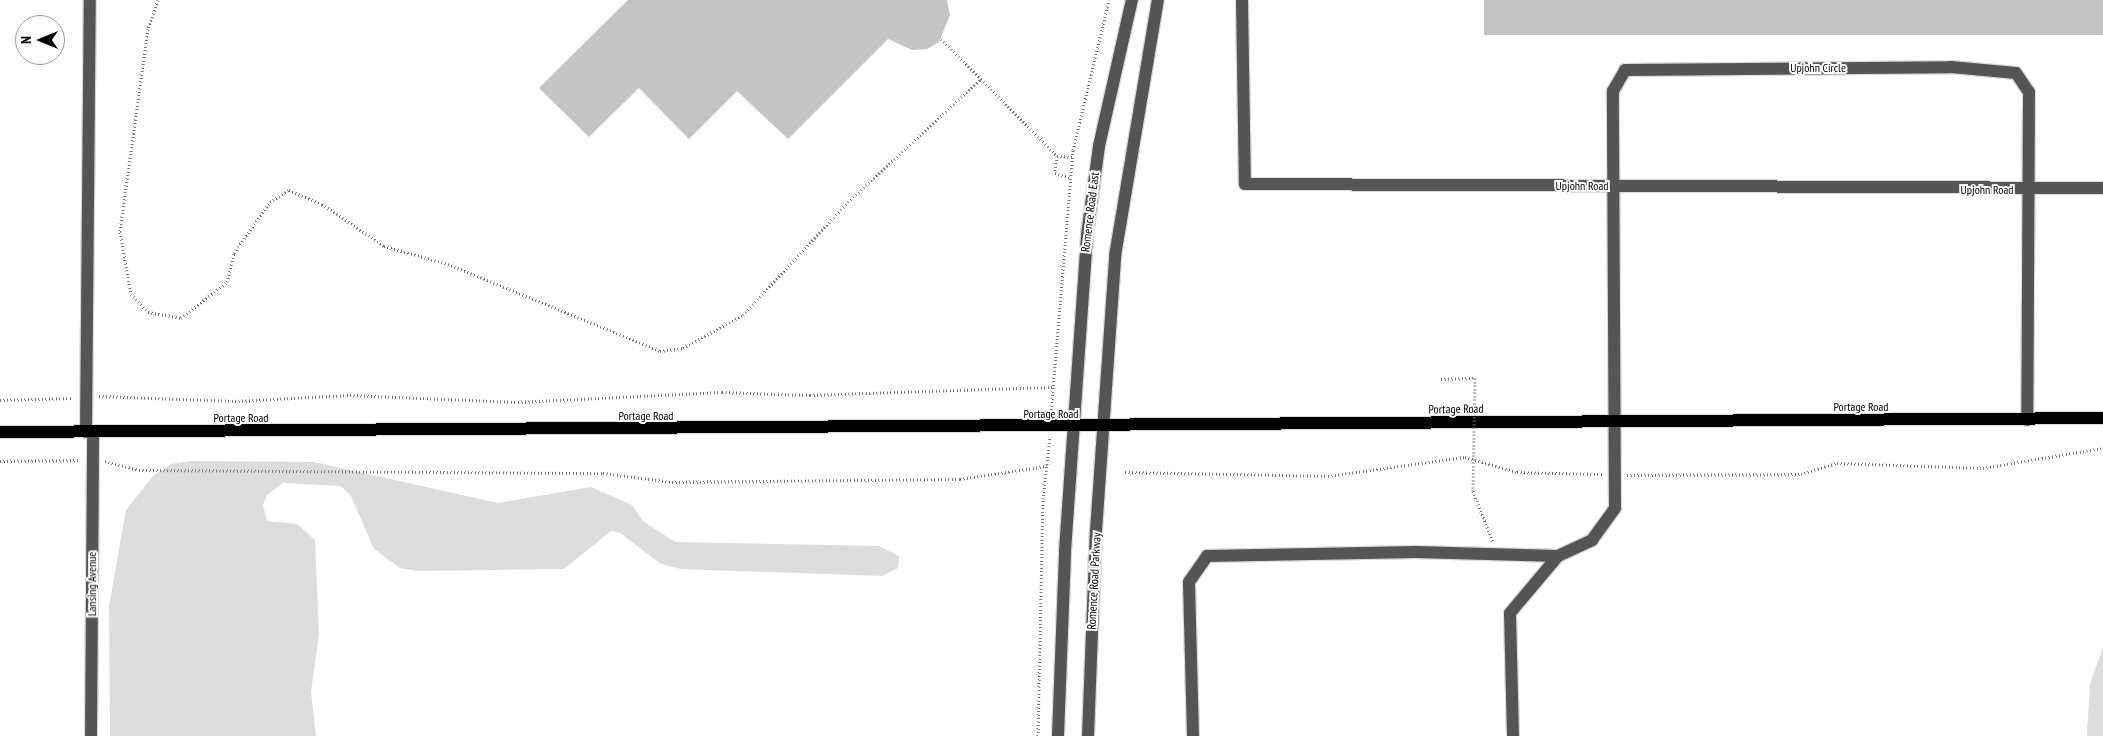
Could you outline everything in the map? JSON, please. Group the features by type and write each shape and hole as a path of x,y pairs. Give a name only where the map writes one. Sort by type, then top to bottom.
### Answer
{"main road":[{"name":"Portage Road","path":"0,432 1050,428 2103,418"}],"street":[{"name":"Lansing Avenue","path":"90,0 87,398 93,460 91,736"},
{"name":"Romence Road East","path":"1074,427 1091,192 1132,0"},
{"path":"1104,427 1119,223 1158,0"},
{"name":"Upjohn Road","path":"1242,0 1245,184 2029,190 2103,188"},
{"name":"Upjohn Circle","path":"1558,556 1592,540 1615,508 1613,91 1617,77 1630,68 1951,67 2010,70 2026,83 2029,190 2027,420"},
{"path":"1058,736 1074,427"},
{"name":"Romence Road Parkway","path":"1088,736 1104,427"},
{"path":"1193,736 1189,582 1206,556 1558,556"},
{"path":"1513,736 1510,613 1558,556"}],"path":[{"path":"158,0 148,29 120,232 131,294 148,312 181,318 227,282 234,253 270,202 289,190 322,204 384,246 448,264 660,351 683,348 743,315 848,202 981,79"},
{"path":"1038,736 1047,466 1073,157 1110,0"},
{"path":"941,38 1058,156 1073,157"},
{"path":"1058,156 1055,173 1071,178"},
{"path":"1441,379 1474,378 1473,491 1497,555"},
{"path":"0,400 87,398 235,401 350,395 518,402 722,392 810,395 1054,387"},
{"path":"0,461 93,460 138,470 603,473 672,482 960,479 1047,466"}],"shaded area":[{"path":"190,461 314,462 498,503 591,487 632,505 643,521 675,542 879,546 899,556 898,568 882,576 681,569 661,564 620,533 611,531 564,569 419,571 400,568 374,549 351,496 341,486 283,483 267,495 263,505 267,521 297,524 315,540 319,633 311,692 316,736 110,736 109,606 126,510 153,476 171,464"},
{"path":"2103,647 2103,736 2087,736 2090,684"}],"building":[{"path":"628,0 947,0 950,15 939,42 927,49 912,50 888,39 788,139 737,91 689,139 639,88 589,137 539,88"},
{"path":"1484,0 2103,0 2103,35 1484,35"}]}
